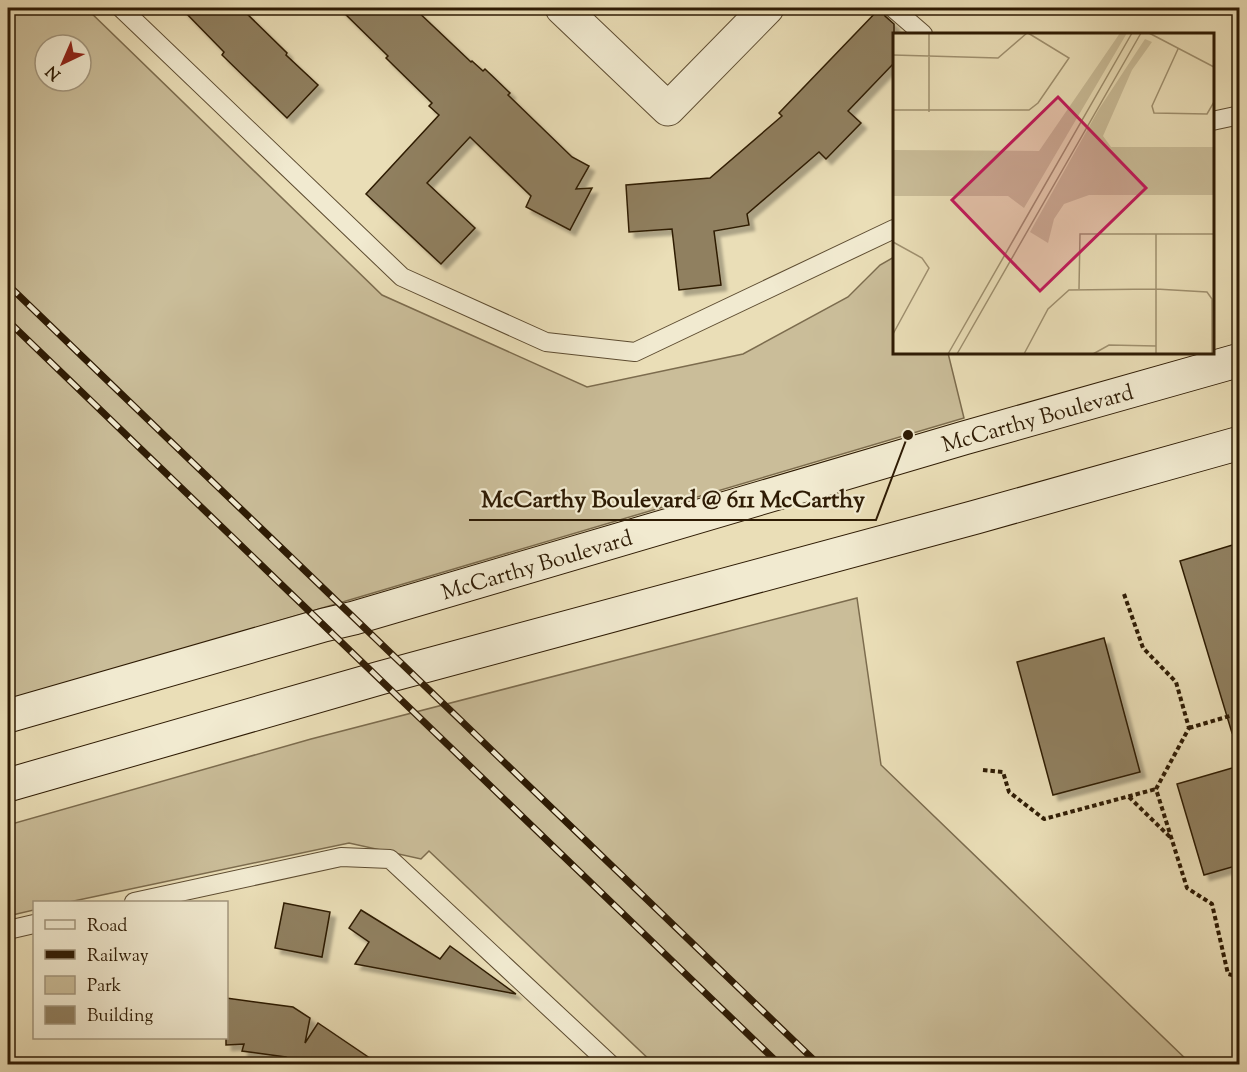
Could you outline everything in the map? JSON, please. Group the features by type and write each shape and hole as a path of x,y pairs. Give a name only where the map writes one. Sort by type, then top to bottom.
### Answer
{"main road":[{"path":"562,8 668,109 767,8"},
{"name":"McCarthy Boulevard","path":"8,716 354,618 953,441 1239,360"},
{"path":"8,785 368,681 987,514 1239,443"}],"lane":[{"path":"121,8 402,277 546,342 635,352 893,229"},
{"path":"892,8 922,33"},
{"path":"1214,121 1239,115"},
{"path":"143,901 341,857 390,859 610,1065"},
{"path":"8,930 33,924"}],"path":[{"path":"1124,594 1143,648 1176,682 1190,728"},
{"path":"983,770 1003,772 1009,792 1044,819 1156,789 1190,728 1239,713"},
{"path":"1156,789 1187,888 1212,904 1228,974 1239,977"},
{"path":"1128,797 1172,839"}],"green space":[{"path":"8,8 86,8 382,295 587,387 743,354 848,297 880,265 893,258 893,354 948,354 964,418 8,701"},
{"path":"857,598 881,765 1191,1064 654,1064 429,851 421,859 349,843 74,901 33,901 33,910 8,916 8,825 311,739"}],"building":[{"path":"181,8 241,8 318,85 287,118 222,55 224,52"},
{"path":"339,8 414,8 471,62 483,71 485,69 510,93 508,95 572,157 589,166 576,189 592,188 570,230 526,207 531,196 470,137 427,183 475,228 441,264 366,194 439,115 429,106 432,103"},
{"path":"882,8 885,16 894,24 893,64 848,111 861,123 826,159 819,152 747,214 749,225 714,231 721,285 679,290 672,229 629,232 626,185 710,178 782,116 779,113"},
{"path":"1239,543 1239,732 1232,733 1180,561"},
{"path":"1104,638 1140,772 1053,795 1017,662"},
{"path":"1239,766 1239,865 1204,875 1177,784"},
{"path":"284,903 330,912 322,957 275,948"},
{"path":"361,910 440,959 450,946 516,994 355,964 369,942 349,928"},
{"path":"228,998 293,1007 310,1018 305,1043 318,1023 380,1065 292,1065 294,1062 286,1057 242,1051 244,1044 226,1045"}],"railway":[{"path":"8,285 818,1064"},
{"path":"8,321 779,1064"}],"place":[{"name":"McCarthy Boulevard @ 611 McCarthy","path":"908,435"}]}
